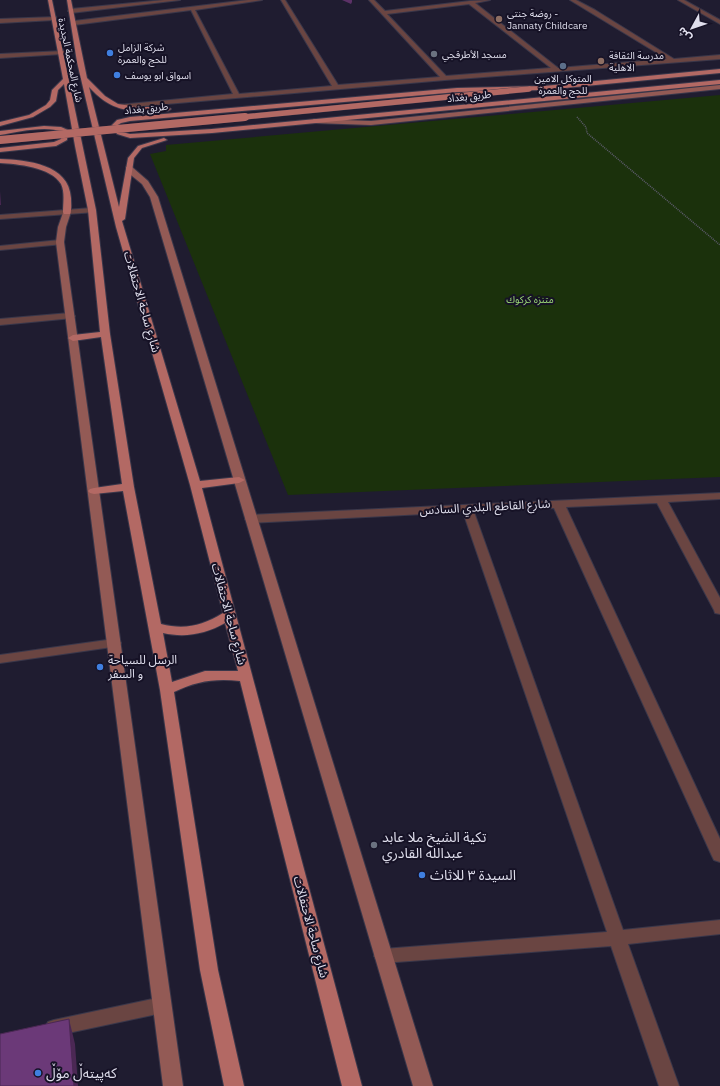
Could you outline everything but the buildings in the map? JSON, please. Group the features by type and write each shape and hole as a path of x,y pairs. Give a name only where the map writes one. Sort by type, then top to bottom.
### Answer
{"main road":[{"name":"شارع المحكمة الجديدة","path":"50,0 62,52 78,146 92,210"},
{"name":"شارع المحكمة الجديدة","path":"69,0 80,62 101,143"},
{"name":"طريق بغداد","path":"720,71 529,93 496,88 267,106 130,119 119,121 115,125 119,133 130,136 212,131 720,82"},
{"path":"85,78 108,102 120,106 157,109 267,106"},
{"path":"0,124 30,116 48,106 53,101 55,90 66,79"},
{"path":"314,121 338,124 371,124 720,87"},
{"path":"653,88 669,93"},
{"path":"0,144 529,93"},
{"path":"0,140 478,95 529,93 588,94"},
{"path":"0,133 51,128 61,128 66,131 64,140 56,144 0,150"},
{"path":"120,227 129,169 132,158 140,147 155,141 212,131"},
{"name":"شارع ساحة الاحتفالات","path":"101,143 120,227 196,485 352,1086"},
{"path":"0,161 35,166 58,176 64,183 66,190 67,212 62,227 60,242 173,1086"},
{"path":"129,169 145,183 154,196 423,1086"},
{"path":"92,210 106,334 128,487 167,690 209,970 234,1086"},
{"path":"73,338 106,334"},
{"path":"196,485 239,480"},
{"path":"94,491 128,487"},
{"path":"154,627 173,632 194,631 213,625 229,615"},
{"path":"167,690 185,680 205,675 226,674 246,677"}],"street":[{"path":"72,11 178,0"},
{"path":"74,23 260,0"},
{"path":"283,0 336,87"},
{"path":"371,0 445,78"},
{"path":"384,13 488,0"},
{"path":"572,0 672,60"},
{"path":"680,0 720,22"},
{"path":"470,2 556,69"},
{"path":"192,8 237,96"},
{"path":"0,21 54,18"},
{"path":"0,56 62,52"},
{"path":"120,106 445,78 720,57"},
{"path":"0,217 92,210"},
{"path":"0,248 60,242"},
{"path":"0,322 70,316"},
{"name":"شارع القاطع البلدي السادس","path":"251,519 720,496"},
{"path":"660,498 720,610"},
{"path":"558,503 720,856"},
{"path":"467,508 669,1086"},
{"path":"0,659 114,643"},
{"path":"383,956 617,938 720,927"},
{"path":"39,1031 162,1005"}],"path":[{"path":"574,113 586,126 587,133 720,245"}],"green space":[{"name":"متنزه كركوك","path":"720,95 720,477 288,495 150,154 166,151 166,145"}],"place":[{"name":"روضة جنتي - Jannaty Childcare","path":"499,19"},
{"name":"شركة الزامل للحج والعمرة","path":"110,53"},
{"name":"مسجد الأطرقجي","path":"434,54"},
{"name":"مدرسة الثقافة الاهلية","path":"601,61"},
{"name":"المتوكل الامين للحج والعمرة","path":"563,66"},
{"name":"اسواق ابو يوسف","path":"117,75"},
{"name":"الرسل للسياحة و السفر","path":"100,667"},
{"name":"تكية الشيخ ملا عابد عبدالله القادري","path":"374,845"},
{"name":"السيدة ٣ للاثاث","path":"422,875"},
{"name":"کەپیتەڵ مۆڵ","path":"38,1073"}]}
